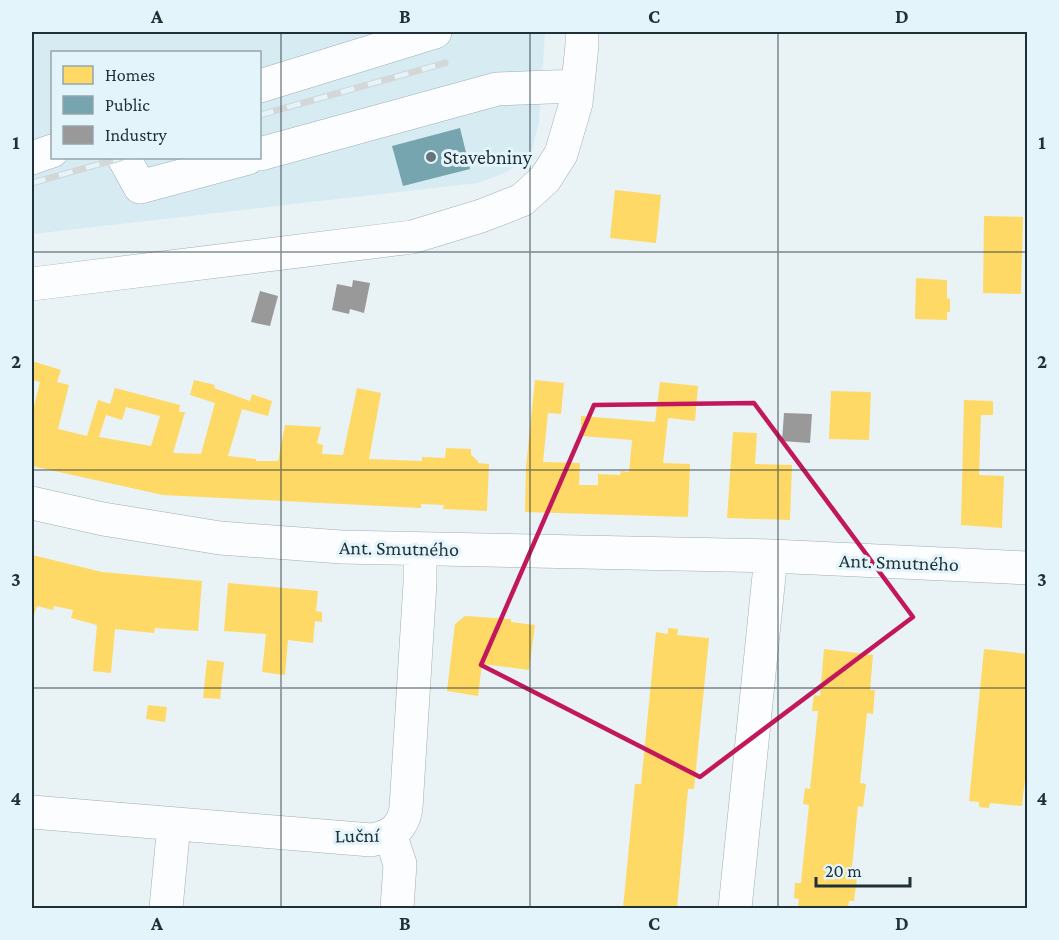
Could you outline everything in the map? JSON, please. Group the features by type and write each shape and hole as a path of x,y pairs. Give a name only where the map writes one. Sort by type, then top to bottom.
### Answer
{"street":[{"path":"261,86 435,32"},
{"path":"32,284 412,237 481,216 522,200 545,179 561,154 572,123 578,86 582,32"},
{"path":"261,154 497,89 578,86"},
{"path":"32,158 51,151"},
{"path":"125,159 140,187 244,159"},
{"name":"Ant. Smutného","path":"32,503 104,519 220,538 340,547 771,556 1028,568"},
{"name":"Luční","path":"32,812 371,840 390,834 400,826 406,808 420,584 420,549"},
{"path":"735,909 771,556"},
{"path":"166,909 174,824"},
{"path":"390,834 400,864 397,909"}],"highlighted area":[{"path":"754,403 913,617 700,777 481,665 594,405"}],"shaded area":[{"path":"32,32 545,32 539,122 531,153 507,172 478,183 32,234"}],"building: Homes":[{"path":"615,190 661,195 656,243 610,238"},
{"path":"984,216 1023,217 1021,294 983,293"},
{"path":"916,278 947,280 950,312 947,312 947,320 915,319"},
{"path":"32,361 61,370 57,382 69,385 58,429 87,436 98,400 110,404 115,388 180,405 179,412 185,412 173,453 201,454 215,403 190,395 194,380 215,385 214,388 250,401 252,394 272,401 268,416 242,409 228,456 256,459 256,461 278,461 285,425 321,427 317,443 323,445 322,454 343,455 357,388 381,393 369,459 422,461 422,457 445,458 446,448 471,449 471,455 478,463 489,464 487,511 443,509 444,505 421,504 421,508 163,495 32,466 32,414 40,382 32,380","holes":["126,407 160,416 151,446 99,437 106,415 122,420"]},
{"path":"535,380 564,383 561,414 548,413 543,462 580,463 579,485 598,485 598,474 620,475 621,471 629,472 632,440 581,436 581,416 655,422 660,382 698,386 695,421 668,418 663,463 690,464 688,517 525,512 526,467"},
{"path":"831,391 871,392 869,440 829,439"},
{"path":"964,400 993,401 993,415 981,415 979,475 1004,476 1002,528 961,525"},
{"path":"733,432 757,433 755,464 792,465 790,520 727,518"},
{"path":"32,555 102,572 202,581 198,631 155,628 154,633 115,629 111,673 93,671 97,625 71,618 73,610 54,606 53,610 37,606 34,615 32,614"},
{"path":"228,583 318,591 316,611 322,612 322,622 315,621 313,643 288,640 285,675 262,672 266,634 224,631"},
{"path":"465,616 511,619 511,622 535,625 529,670 482,664 478,696 447,691 455,624"},
{"path":"668,628 678,629 677,635 709,638 694,789 688,789 677,908 623,908 635,784 641,784 656,632 668,634"},
{"path":"824,649 873,655 870,690 875,690 873,714 867,713 860,783 866,784 863,807 858,806 851,877 857,878 854,901 849,901 848,908 798,908 799,899 794,898 795,883 801,883 809,805 803,804 805,788 810,789 818,711 812,711 814,695 820,696"},
{"path":"984,649 1028,654 1028,752 1022,806 990,803 989,808 979,807 979,802 969,801"},
{"path":"207,660 224,662 220,699 203,698"},
{"path":"148,705 167,707 165,722 146,719"}],"building: Public":[{"name":"Stavebniny","path":"460,128 470,169 403,186 392,146"}],"building: Industry":[{"path":"353,280 370,283 364,313 350,309 349,314 332,310 337,284 352,287"},
{"path":"260,291 278,296 270,326 251,322"},
{"path":"784,413 812,414 810,443 782,441"}],"railway":[{"path":"261,115 445,63"},
{"path":"32,183 117,159"}],"place":[{"name":"Stavebniny","path":"431,157"}]}
